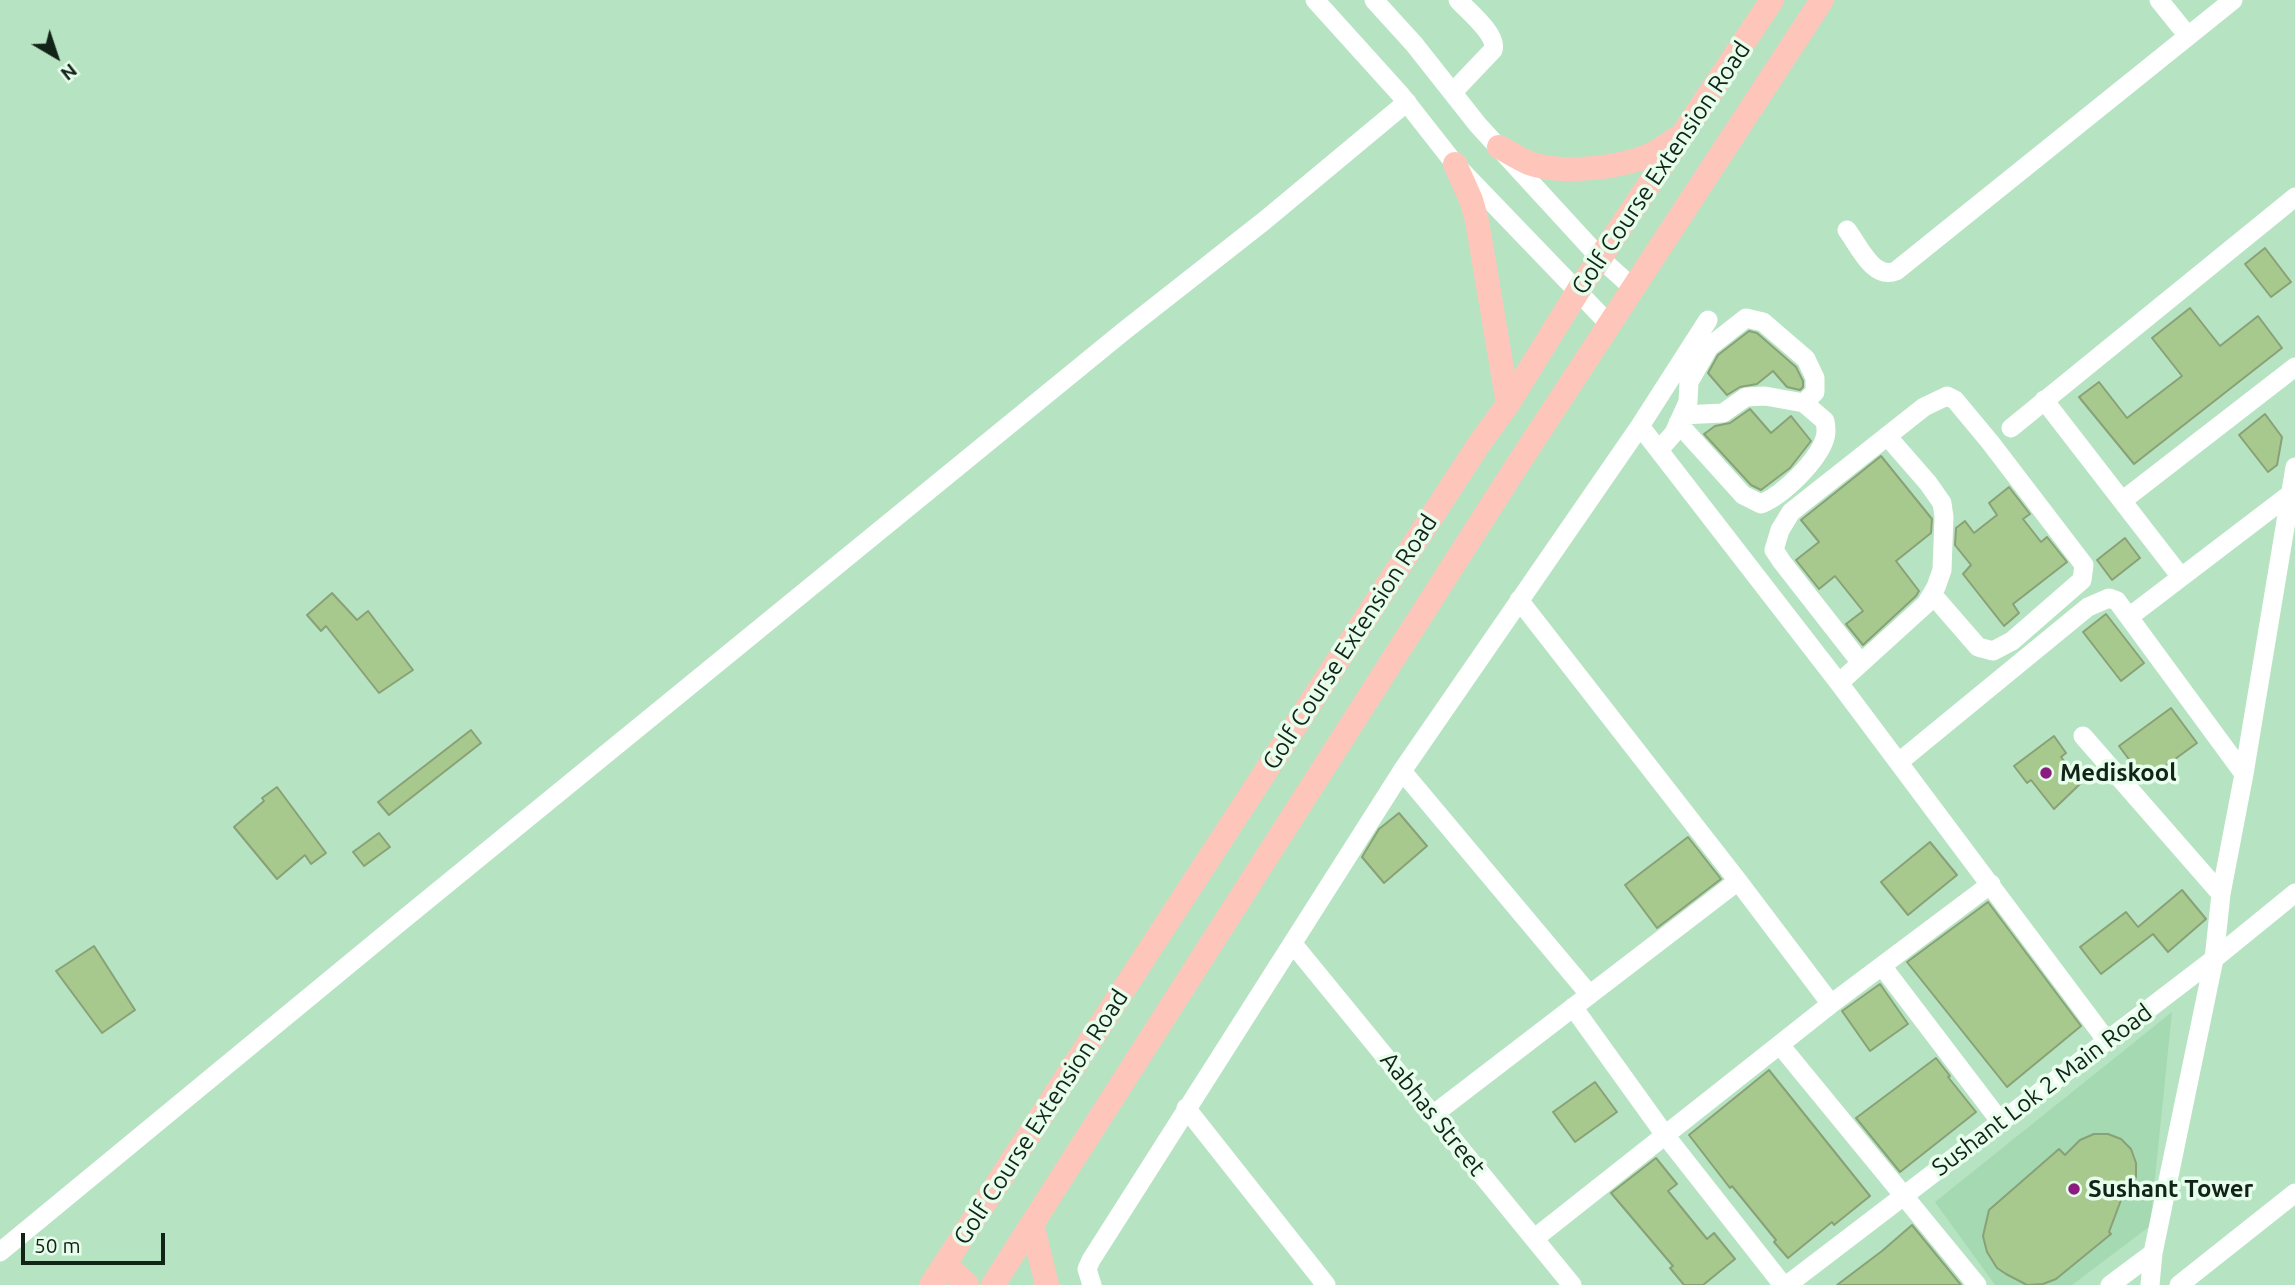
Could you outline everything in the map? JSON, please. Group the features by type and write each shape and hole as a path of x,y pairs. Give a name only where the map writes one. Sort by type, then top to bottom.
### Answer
{"main road":[{"name":"Golf Course Extension Road","path":"931,1285 1471,455 1508,404 1578,291 1772,0"},
{"name":"Golf Course Extension Road","path":"993,1285 1516,467 1822,0"},
{"path":"1500,147 1530,163 1560,168 1593,168 1630,162 1654,153 1686,131"},
{"path":"1455,164 1471,201 1476,221 1508,404"},
{"path":"1032,1224 1047,1285"},
{"path":"946,1264 967,1285"}],"street":[{"path":"1315,0 1407,102 1455,164 1609,324"},
{"path":"1374,0 1500,147 1601,259 1633,288"},
{"path":"1453,92 1495,46 1492,36 1458,0"},
{"path":"2159,0 2188,36"},
{"path":"1847,229 1879,271 1888,274 1896,271 2233,0"},
{"path":"0,1252 410,914 1407,102"},
{"path":"2011,428 2295,197"},
{"path":"1659,450 1674,433 1688,402 1689,382 1709,347 1746,318 1763,322 1805,359 1815,378 1815,392 1804,403"},
{"path":"1092,1285 1087,1269 1091,1260 1186,1108 1402,771 1640,426 1707,320"},
{"path":"2122,501 2295,367"},
{"path":"1765,396 1804,403 1825,421 1827,434 1818,455 1774,499 1761,504 1744,495 1680,419 1723,413 1746,397 1765,396"},
{"path":"1861,663 1774,550 1780,530 1791,512 1924,407 1947,396 1955,400 1990,442 2084,565 2082,580 2012,640 1993,651 1978,647 1932,594"},
{"path":"2044,400 2181,577"},
{"path":"1640,426 1899,762 2107,1041"},
{"path":"1839,683 1926,604 1942,570 1942,503 1887,436"},
{"path":"2150,1285 2153,1253 2214,959 2221,894 2244,774 2295,467"},
{"path":"2129,617 2289,495"},
{"path":"1899,762 2088,607 2109,598 2116,601 2129,617 2244,774"},
{"path":"1519,600 1831,1004"},
{"path":"2083,736 2221,894"},
{"path":"1402,771 1589,995"},
{"path":"1434,1114 1738,881"},
{"path":"1535,1238 1831,1004 1991,884"},
{"name":"Sushant Lok 2 Main Road","path":"1785,1285 1807,1279 1903,1196 2214,959 2295,892"},
{"name":"Aabhas Street","path":"1293,944 1572,1285"},
{"path":"1882,966 2000,1121"},
{"path":"1573,1007 1665,1135 1785,1285"},
{"path":"1780,1045 1977,1285"},
{"path":"1186,1108 1326,1285"},
{"path":"2191,1281 2295,1193"},
{"path":"2110,1285 2153,1253"}],"shaded area":[{"path":"2172,1012 2150,1226 2072,1285 1995,1285 1935,1202"}],"building":[{"path":"2265,248 2291,282 2271,297 2245,264"},
{"path":"2190,308 2220,346 2258,316 2282,348 2134,464 2079,397 2099,382 2127,418 2182,376 2152,338"},
{"path":"1749,331 1757,333 1796,367 1803,381 1800,390 1787,387 1773,371 1757,384 1740,387 1727,395 1708,373 1718,355"},
{"path":"1750,409 1771,433 1791,416 1811,441 1790,468 1761,490 1751,485 1704,434 1715,426 1730,423"},
{"path":"2265,414 2282,437 2277,465 2268,472 2239,435"},
{"path":"1881,456 1932,519 1931,533 1896,561 1919,591 1916,596 1863,645 1846,624 1863,611 1835,576 1819,589 1796,560 1819,542 1801,520"},
{"path":"2009,487 2030,514 2023,519 2041,542 2047,537 2067,562 2013,604 2019,613 2004,626 1963,574 1971,565 1955,545 1956,528 1965,521 1974,533 1997,515 1989,503"},
{"path":"2125,538 2140,558 2112,580 2097,560"},
{"path":"332,593 357,620 368,611 413,670 379,693 326,626 321,631 307,615"},
{"path":"2106,614 2144,663 2121,681 2083,632"},
{"path":"2171,708 2197,743 2145,781 2119,746"},
{"path":"471,730 481,743 389,815 378,802"},
{"name":"Mediskool","path":"2054,736 2066,753 2061,757 2081,783 2054,809 2031,780 2027,783 2014,766"},
{"path":"277,787 326,853 311,864 305,855 277,879 234,827 264,801 262,798"},
{"path":"1399,813 1427,846 1384,883 1362,857 1379,829"},
{"path":"379,833 390,847 364,866 353,852"},
{"path":"1688,837 1721,879 1657,928 1625,885"},
{"path":"1930,842 1957,875 1908,915 1881,882"},
{"path":"2182,890 2206,919 2168,952 2153,934 2101,974 2080,947 2126,912 2138,927"},
{"path":"1988,902 2081,1026 2007,1087 1907,962"},
{"path":"94,946 135,1010 102,1033 56,971"},
{"path":"1880,984 1908,1024 1870,1051 1842,1011"},
{"path":"1936,1058 1976,1112 1900,1172 1856,1118"},
{"path":"1769,1070 1870,1196 1834,1225 1832,1222 1788,1258 1689,1135"},
{"path":"1595,1082 1617,1112 1575,1142 1553,1112"},
{"path":"2094,1134 2108,1134 2121,1139 2131,1149 2136,1163 2136,1177 2131,1190 2121,1200 2109,1232 2111,1234 2056,1279 2043,1284 2027,1285 1997,1268 1987,1252 1983,1236 1989,1210 2059,1149 2065,1155 2080,1140"},
{"path":"1656,1158 1677,1184 1668,1191 1707,1239 1714,1233 1735,1259 1703,1285 1684,1285 1670,1268 1673,1266 1611,1193"},
{"path":"1912,1225 1961,1285 1837,1285 1882,1251"}],"place":[{"name":"Mediskool","path":"2046,773"},
{"name":"Sushant Tower","path":"2074,1189"}]}
